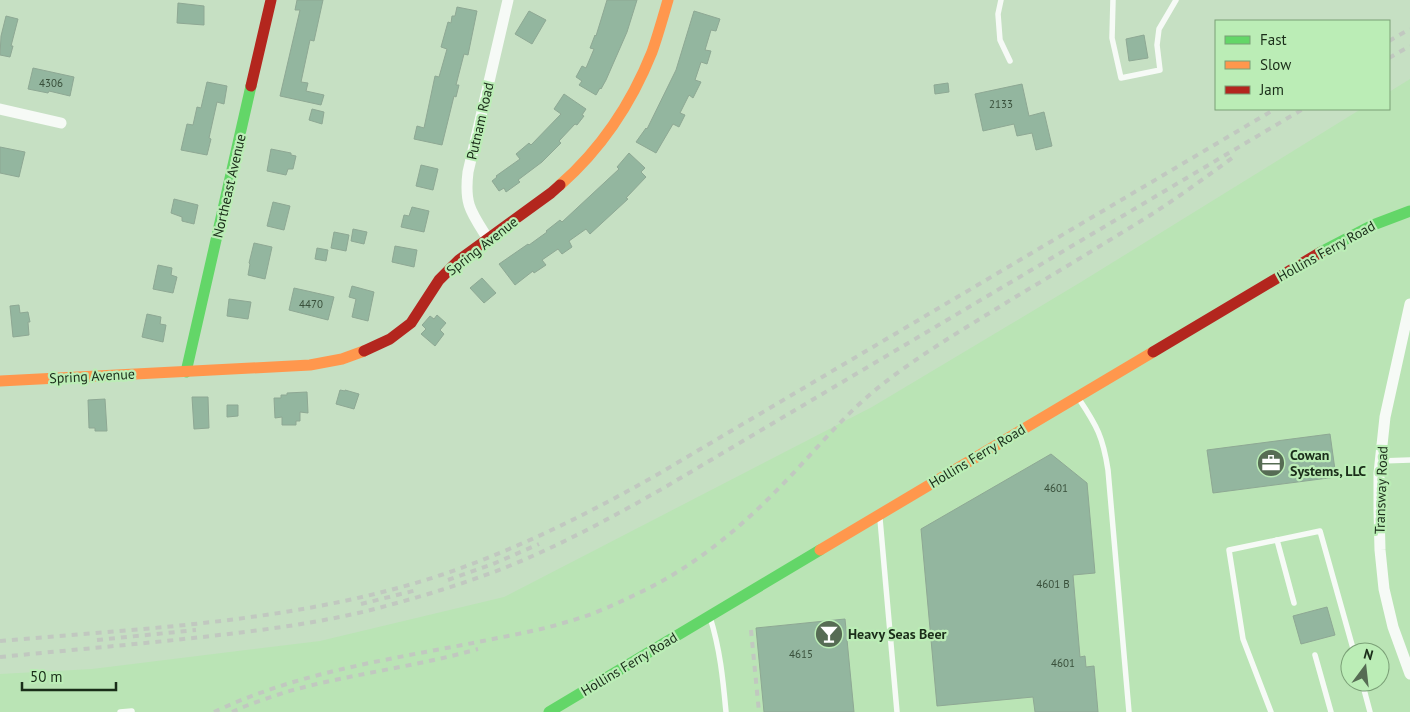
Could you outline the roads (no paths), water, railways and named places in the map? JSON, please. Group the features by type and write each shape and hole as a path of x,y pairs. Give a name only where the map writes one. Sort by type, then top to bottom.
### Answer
{"street":[{"name":"Northeast Avenue","path":"186,372 271,0"},
{"name":"Putnam Road","path":"488,239 472,215 467,200 466,186 508,0"},
{"name":"Spring Avenue","path":"0,381 310,365 342,359 368,350 390,339 411,323 439,280 459,260 551,193 575,172 601,142 624,109 640,79 652,51 668,0"},
{"path":"0,109 61,123"},
{"name":"Hollins Ferry Road","path":"549,712 1314,256 1356,232 1393,216 1410,211"},
{"name":"Transway Road","path":"1410,304 1385,417 1379,492 1380,550 1384,589 1393,627 1410,674"}],"lane":[{"path":"1001,0 998,14 1000,40 1010,61"},
{"path":"1113,0 1112,38 1121,78 1160,70 1157,46 1158,29 1176,0"},
{"path":"1077,397 1094,422 1105,449 1129,712"},
{"path":"1380,461 1410,460"},
{"path":"879,514 897,712"},
{"path":"1271,712 1243,639 1229,550 1320,530 1351,642"},
{"path":"1277,540 1294,603"},
{"path":"710,615 720,657 726,712"},
{"path":"1315,656 1331,712"},
{"path":"1365,692 1370,712"},
{"path":"120,712 132,712"}],"railway":[{"path":"1390,40 1410,29"},
{"path":"1390,57 1410,46"},
{"path":"0,641 167,627 278,613 387,591 441,575 498,554 580,516 660,473 1273,110"},
{"path":"0,657 211,636 326,620 418,597 469,581 516,563 582,532 667,486 1301,110"},
{"path":"214,712 246,698 346,668 538,630 559,624 606,608 660,582 697,559 747,519 790,477 849,414 891,378 962,330 1149,216 1232,158"},
{"path":"448,580 493,564 539,544"},
{"path":"361,604 417,590"},
{"path":"97,640 196,630"},
{"path":"751,630 759,712"},
{"path":"232,712 286,692 478,649"}],"place":[{"name":"Cowan Systems, LLC","path":"1271,463"},
{"name":"Heavy Seas Beer","path":"829,634"}]}
